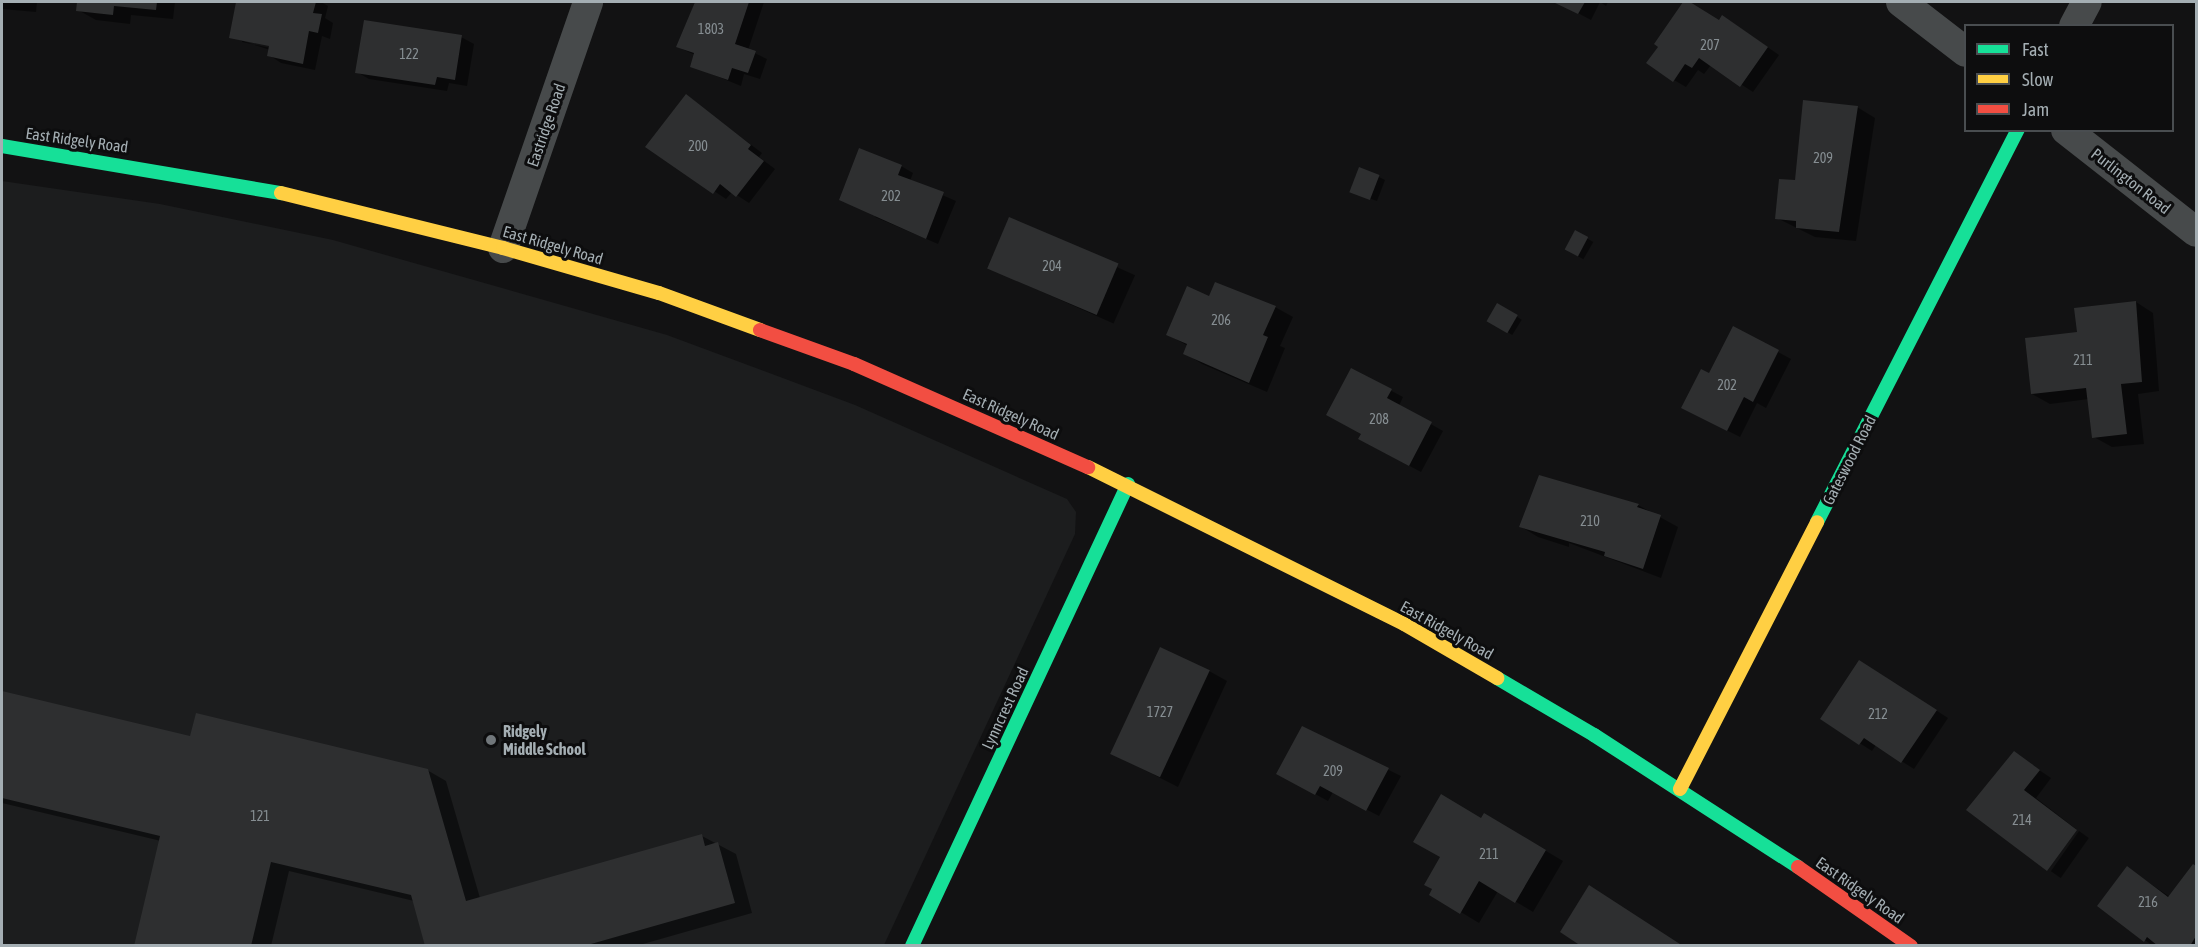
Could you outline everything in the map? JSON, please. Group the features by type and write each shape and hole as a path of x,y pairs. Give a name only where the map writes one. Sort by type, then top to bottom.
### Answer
{"street":[{"name":"Eastridge Road","path":"503,248 588,2"},
{"path":"1901,2 1964,51"},
{"path":"2075,24 2087,2"},
{"name":"Gateswood Road","path":"1680,789 2017,132"},
{"name":"Purlington Road","path":"2069,132 2196,232"},
{"name":"East Ridgely Road","path":"2,146 169,171 314,199 503,248 746,323 854,364 1128,484 1404,624 1680,789 1911,945"},
{"name":"Lynncrest Road","path":"912,945 1128,484"}],"shaded area":[{"name":"Ridgely Middle School","path":"2,181 160,204 333,240 667,335 855,405 1067,499 1076,512 1075,534 884,945 2,946"}],"building":[{"path":"77,2 157,2 156,10 114,6 113,15 76,11"},
{"path":"236,2 316,2 313,13 322,14 318,33 309,31 303,64 267,56 269,46 229,38"},
{"path":"695,2 749,2 735,44 756,51 748,73 732,68 728,80 690,67 694,53 676,47"},
{"path":"1553,2 1585,2 1578,14"},
{"path":"1683,2 1690,2 1719,20 1722,15 1768,47 1740,87 1699,58 1692,68 1685,64 1673,82 1646,63 1658,47 1654,44"},
{"path":"364,20 462,35 455,80 437,77 435,85 355,73"},
{"path":"686,94 751,145 748,149 764,161 736,197 720,184 713,194 645,147"},
{"path":"1803,100 1858,106 1839,232 1796,228 1796,221 1775,219 1779,179 1795,180"},
{"path":"859,148 902,165 898,175 944,192 926,239 839,200"},
{"path":"1359,167 1380,175 1370,200 1349,192"},
{"path":"1009,217 1119,263 1097,315 987,269"},
{"path":"1575,230 1588,237 1578,256 1565,249"},
{"path":"1215,282 1276,306 1263,335 1268,337 1249,383 1183,354 1187,344 1166,335 1187,286 1209,296"},
{"path":"2136,301 2142,382 2121,384 2127,434 2092,438 2086,388 2031,394 2025,338 2077,332 2074,308"},
{"path":"1497,303 1518,315 1507,333 1486,321"},
{"path":"1733,326 1779,350 1753,402 1744,397 1727,431 1681,408 1701,369 1709,373"},
{"path":"1351,368 1392,389 1387,398 1432,422 1409,466 1358,439 1361,434 1326,415"},
{"path":"1539,475 1639,504 1637,507 1661,515 1643,569 1604,556 1605,552 1519,527"},
{"path":"1160,647 1210,670 1160,777 1110,754"},
{"path":"1859,660 1937,710 1901,763 1864,738 1859,745 1820,719"},
{"path":"2,691 190,736 196,713 428,769 466,901 702,834 705,846 718,842 735,903 584,946 425,946 411,895 271,862 251,946 134,946 160,836 2,798"},
{"path":"1302,726 1389,768 1366,811 1320,786 1315,795 1276,774"},
{"path":"2014,751 2040,770 2024,790 2077,830 2047,871 1966,810"},
{"path":"1441,794 1481,818 1484,813 1546,850 1515,903 1479,881 1460,914 1429,895 1432,889 1424,885 1440,857 1413,842"},
{"path":"2193,864 2196,866 2196,936 2190,946 2158,946 2147,937 2144,942 2097,906 2127,866 2168,897"},
{"path":"1589,885 1683,946 1581,946 1560,932"}],"traffic: fast":[{"path":"1817,522 2017,132"},
{"path":"2,146 281,193"},
{"path":"912,946 1128,484"},
{"path":"1497,678 1594,735 1798,867"}],"traffic: slow":[{"path":"281,193 503,248 659,293 760,330"},
{"path":"1088,467 1404,624 1497,678"},
{"path":"1680,789 1817,522"}],"traffic: jam":[{"path":"760,330 854,364 1088,467"},
{"path":"1798,867 1911,946"}],"place":[{"name":"Ridgely Middle School","path":"491,740"}]}
